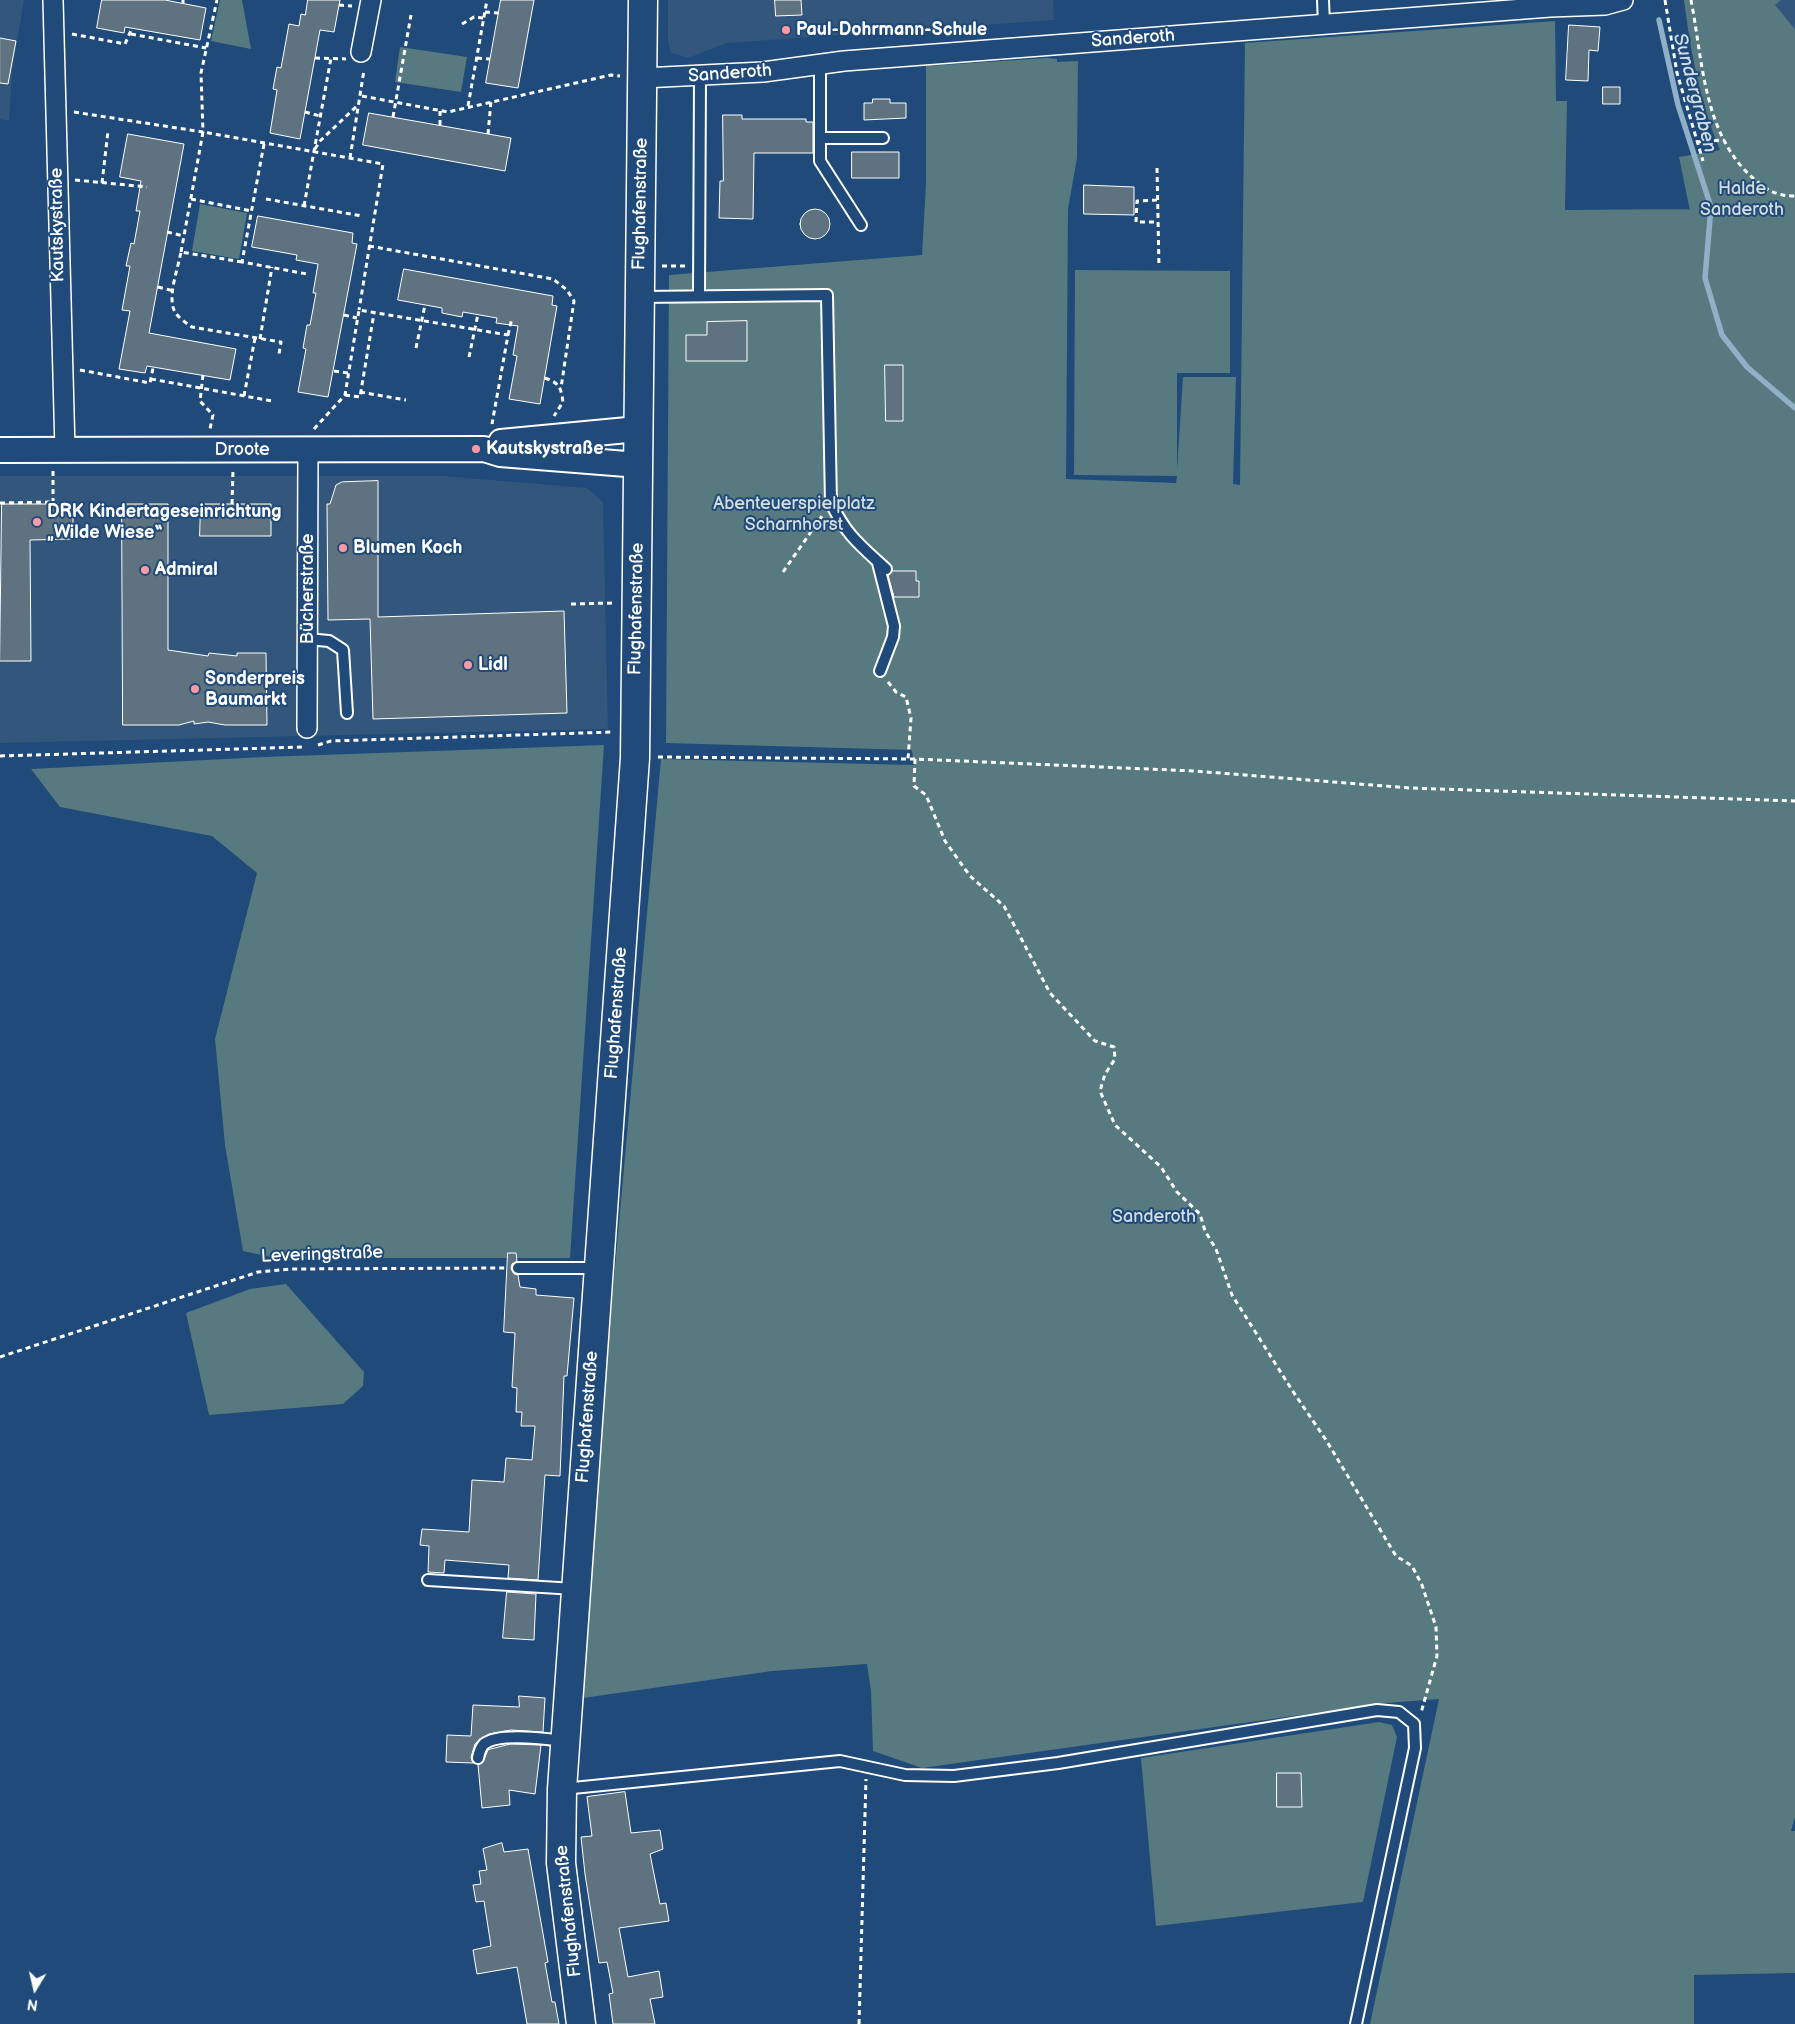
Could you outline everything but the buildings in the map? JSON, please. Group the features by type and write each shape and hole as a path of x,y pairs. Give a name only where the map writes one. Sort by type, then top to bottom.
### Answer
{"main road":[{"name":"Flughafenstraße","path":"581,2024 560,1863 562,1789 635,758 644,0"}],"street":[{"name":"Kautskystraße","path":"53,0 65,450"},
{"path":"361,52 372,0"},
{"name":"Sanderoth","path":"643,78 700,77 844,61 960,51 1550,7 1605,5 1623,0"},
{"name":"Droote","path":"0,450 65,450 311,440 488,438 499,442 638,429"},
{"name":"Droote","path":"488,438 500,454 639,464"},
{"name":"Bücherstraße","path":"307,728 311,440"}],"lane":[{"path":"1323,0 1324,25"},
{"path":"820,65 820,161 861,225"},
{"path":"700,77 698,266 700,296"},
{"path":"820,138 883,138"},
{"path":"639,297 827,295 831,503 842,526 853,540 882,566 894,626 893,637 880,671"},
{"path":"307,639 329,641 343,650 347,713"},
{"path":"518,1268 598,1268"},
{"path":"428,1580 576,1589"},
{"path":"562,1789 840,1761 906,1775 954,1776 1058,1763 1377,1710 1399,1712 1414,1724 1415,1748 1356,2024"},
{"path":"478,1758 480,1749 485,1743 494,1740 526,1738 565,1741"}],"path":[{"path":"216,0 201,73 203,132 174,291 173,307 181,319 192,327 281,342 279,354"},
{"path":"468,106 487,0"},
{"path":"1665,0 1677,73 1703,161"},
{"path":"1691,0 1707,90 1713,115 1724,140 1749,175 1766,189 1782,196 1795,196"},
{"path":"339,5 350,6"},
{"path":"485,12 499,13"},
{"path":"393,117 394,103 401,83 411,16"},
{"path":"462,24 474,16 484,18"},
{"path":"72,34 125,44 132,28"},
{"path":"131,34 206,48"},
{"path":"350,158 362,96 365,65 361,52"},
{"path":"304,206 331,58 315,58"},
{"path":"477,58 490,59"},
{"path":"362,96 448,112 611,75 643,78"},
{"path":"488,134 491,101"},
{"path":"313,152 320,141 360,103"},
{"path":"55,109 203,132 383,164 345,395 311,440"},
{"path":"440,111 440,126"},
{"path":"305,112 320,116"},
{"path":"102,183 108,131"},
{"path":"1696,142 1724,140"},
{"path":"242,262 264,144"},
{"path":"1157,168 1159,267"},
{"path":"77,180 147,187"},
{"path":"191,199 252,211"},
{"path":"266,199 362,216"},
{"path":"1157,200 1137,201 1136,222 1158,222"},
{"path":"167,232 184,236"},
{"path":"369,246 553,279 567,290 574,301 561,388 563,402 550,423"},
{"path":"181,252 307,274"},
{"path":"661,266 698,266"},
{"path":"260,339 272,267"},
{"path":"158,287 174,291"},
{"path":"416,348 425,305"},
{"path":"359,310 508,335"},
{"path":"345,395 360,397 374,313"},
{"path":"468,357 478,314"},
{"path":"344,316 358,318"},
{"path":"488,438 512,318"},
{"path":"244,396 254,338"},
{"path":"62,367 150,383 153,368"},
{"path":"334,371 348,374"},
{"path":"203,375 200,401 213,415 210,429"},
{"path":"544,378 556,382 561,388"},
{"path":"151,379 272,401"},
{"path":"360,392 406,400"},
{"path":"232,504 233,470"},
{"path":"0,502 53,503 53,471"},
{"path":"782,572 831,503"},
{"path":"571,604 612,603"},
{"path":"896,692 906,697 910,708 908,759"},
{"path":"635,758 915,759 1194,771 1410,788 1795,800"},
{"path":"915,759 914,786 926,795 945,841 970,876 1004,906 1050,993 1095,1041 1114,1046 1115,1059 1105,1074 1100,1091 1115,1125 1161,1167 1177,1192 1200,1214 1205,1231 1216,1249 1232,1295 1326,1440 1396,1556 1412,1566 1422,1585 1436,1627 1438,1644 1437,1656 1424,1708 1414,1724"},
{"name":"Leveringstraße","path":"0,1357 258,1272 291,1269 518,1268"},
{"path":"859,2024 866,1766"}],"shaded area":[{"path":"0,0 24,0 12,71 9,121 0,119"},
{"name":"Paul-Dohrmann-Schule","path":"668,0 1053,0 1054,20 727,43 688,58 671,53 668,41"},
{"path":"1781,0 1795,0 1795,29 1775,5"},
{"path":"0,476 443,476 587,488 603,502 608,729 0,743"}],"green space":[{"path":"220,0 242,0 251,49 211,41"},
{"name":"Sanderoth","path":"1684,0 1781,0 1775,5 1795,29 1795,1817 1791,1831 1795,1831 1795,1973 1694,1975 1694,2024 1370,2024 1439,1699 1386,1703 922,1768 873,1751 871,1691 867,1664 772,1671 576,1699 661,759 914,765 912,750 666,743 669,275 922,255 926,184 926,66 1047,58 1057,59 1057,62 1078,61 1077,158 1068,209 1066,479 1176,483 1177,476 1074,475 1075,270 1230,271 1230,373 1177,373 1177,470 1183,377 1236,377 1233,484 1240,485 1245,43 1555,21 1556,101 1567,101 1565,210 1690,209 1679,157 1720,150 1701,95"},
{"path":"400,47 467,57 461,92 395,82"},
{"path":"200,204 247,213 239,259 192,251"},
{"path":"604,745 570,1258 285,1260 243,1251 225,1145 215,1039 257,873 212,836 60,807 31,769 264,757"},
{"path":"286,1284 364,1372 363,1386 343,1404 209,1415 186,1313 250,1289"},
{"path":"1379,1722 1392,1725 1397,1737 1363,1902 1156,1926 1141,1758"}],"waterway":[{"name":"Sundergraben","path":"1659,20 1678,105 1711,207 1705,278 1722,335 1747,367 1795,408"}],"place":[{"name":"Paul-Dohrmann-Schule","path":"786,30"},
{"name":"Kautskystraße","path":"476,449"},
{"name":"DRK Kindertageseinrichtung „Wilde Wiese“","path":"37,522"},
{"name":"Blumen Koch","path":"343,548"},
{"name":"Admiral","path":"145,570"},
{"name":"Lidl","path":"468,665"},
{"name":"Sonderpreis Baumarkt","path":"195,689"}],"park label":[{"name":"Halde Sanderoth","path":"1742,199"},
{"name":"Abenteuerspielplatz Scharnhorst","path":"794,514"}]}
